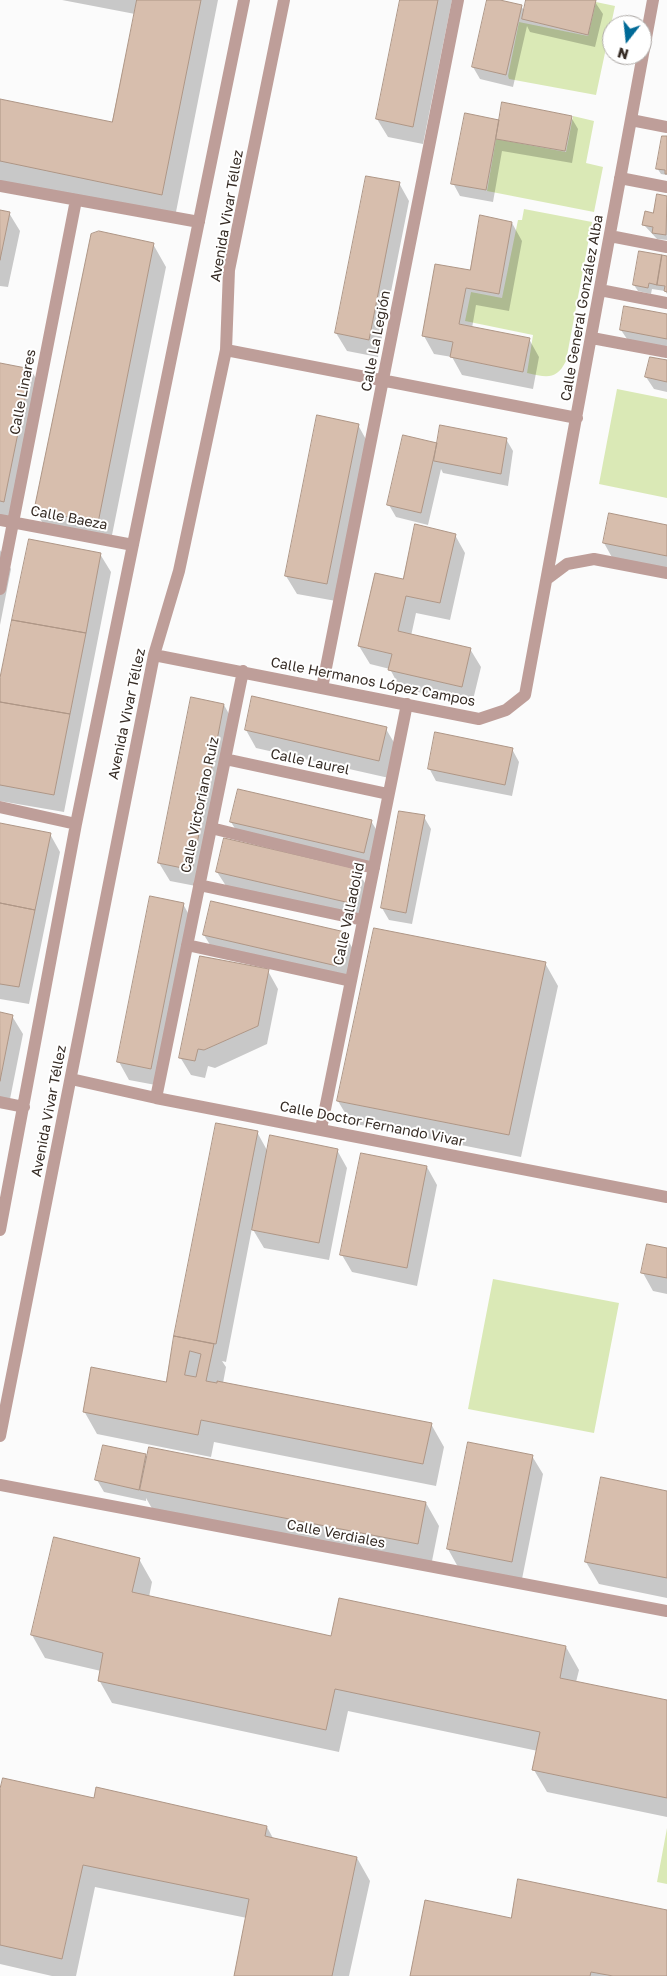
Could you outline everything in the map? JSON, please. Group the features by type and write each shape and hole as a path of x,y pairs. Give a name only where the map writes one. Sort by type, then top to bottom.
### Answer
{"street":[{"name":"Avenida Vivar Téllez","path":"0,1228 76,824 244,0"},
{"name":"Avenida Vivar Téllez","path":"0,1436 154,655 179,571 226,350 229,270 284,0"},
{"name":"Calle La Legión","path":"322,688 458,0"},
{"name":"Calle General González Alba","path":"226,350 577,418 653,0"},
{"path":"631,120 667,127"},
{"path":"620,178 667,187"},
{"path":"0,186 199,222"},
{"name":"Calle Linares","path":"0,589 76,200"},
{"path":"610,236 667,247"},
{"path":"600,290 667,303"},
{"path":"592,338 667,352"},
{"name":"Calle Hermanos López Campos","path":"154,655 479,719 506,710 525,695 577,418"},
{"name":"Calle Baeza","path":"0,520 133,545"},
{"path":"547,579 567,564 594,559 667,573"},
{"name":"Calle Victoriano Ruiz","path":"156,1098 243,671"},
{"name":"Calle Valladolid","path":"321,1129 407,704"},
{"name":"Calle Laurel","path":"225,759 388,794"},
{"path":"0,807 76,824"},
{"path":"211,828 374,868"},
{"path":"199,885 363,920"},
{"path":"187,946 351,981"},
{"name":"Calle Doctor Fernando Vivar","path":"70,1079 156,1098 667,1197"},
{"path":"0,1102 24,1107"},
{"name":"Calle Verdiales","path":"0,1485 667,1611"}],"green space":[{"path":"596,2 615,6 613,15 602,15 602,65 596,95 509,79 508,76 519,22 588,36"},
{"path":"573,116 594,121 586,163 603,167 594,212 487,191 496,139 566,152"},
{"path":"524,209 592,222 566,361 558,372 550,376 527,373 533,335 465,321 471,292 502,298 518,220 522,220"},
{"path":"617,389 667,399 667,498 599,484"},
{"path":"493,1279 619,1303 594,1433 468,1409"},
{"path":"667,1828 667,1884 657,1882"}],"building":[{"path":"137,0 201,0 162,195 0,161 0,99 112,122"},
{"path":"400,0 438,0 413,127 376,119"},
{"path":"487,0 500,0 522,5 506,75 472,67"},
{"path":"526,0 596,0 588,35 522,19"},
{"path":"502,102 572,116 565,151 496,139"},
{"path":"465,113 499,120 486,190 451,184"},
{"path":"662,136 667,136 667,174 665,174 665,170 656,169"},
{"path":"366,176 400,182 369,340 335,333"},
{"path":"657,194 667,196 666,235 652,233 653,227 642,225 645,211 653,213"},
{"path":"0,210 10,212 0,260"},
{"path":"480,215 512,222 499,294 466,288 459,324 530,338 523,372 450,357 453,342 422,336 435,264 470,270"},
{"path":"99,231 154,243 98,523 34,510 91,234"},
{"path":"639,251 662,255 657,285 649,283 648,288 633,285"},
{"path":"662,255 667,256 667,292 664,291 665,286 657,285"},
{"path":"624,306 667,314 667,339 620,330"},
{"path":"650,357 667,360 667,382 645,377"},
{"path":"0,363 31,369 4,502 0,501"},
{"path":"317,415 359,424 327,584 285,576"},
{"path":"440,425 507,438 501,474 434,461"},
{"path":"403,435 437,443 421,513 387,505"},
{"path":"609,513 667,525 667,556 603,543"},
{"path":"415,524 456,534 440,603 406,596 398,631 471,648 462,687 388,670 392,654 358,646 375,573 403,579"},
{"path":"29,539 101,553 86,633 12,620"},
{"path":"12,620 86,633 70,714 0,702 0,678"},
{"path":"252,696 387,727 379,761 245,730"},
{"path":"191,697 224,704 192,870 158,863"},
{"path":"0,702 70,714 54,795 0,785"},
{"path":"435,732 513,748 505,785 428,769"},
{"path":"238,789 372,820 364,853 230,822"},
{"path":"399,811 425,815 406,913 381,908"},
{"path":"0,823 51,833 35,910 0,903"},
{"path":"224,838 358,869 350,903 216,872"},
{"path":"150,896 184,903 151,1069 117,1062"},
{"path":"211,901 345,932 337,966 203,935"},
{"path":"0,903 35,910 19,987 0,984"},
{"path":"374,928 546,962 509,1135 337,1101"},
{"path":"200,956 269,969 258,1026 204,1050 198,1049 195,1061 179,1058"},
{"path":"0,1012 13,1015 0,1081"},
{"path":"216,1123 258,1131 216,1344 174,1336"},
{"path":"270,1135 338,1149 319,1243 252,1230"},
{"path":"361,1153 427,1166 407,1268 340,1255"},
{"path":"647,1244 667,1248 667,1278 641,1273"},
{"path":"174,1336 214,1344 206,1381 217,1383 217,1381 432,1423 423,1464 201,1420 198,1435 83,1412 91,1367 166,1382","holes":["190,1351 201,1354 196,1377 185,1375"]},
{"path":"468,1442 533,1455 512,1562 447,1549"},
{"path":"103,1445 146,1454 139,1490 95,1480"},
{"path":"149,1447 426,1502 418,1544 140,1490"},
{"path":"601,1477 667,1491 667,1578 585,1562"},
{"path":"54,1537 140,1558 132,1592 331,1636 339,1598 566,1646 560,1678 667,1700 667,1798 532,1770 540,1732 335,1689 326,1730 98,1681 103,1653 31,1635"},
{"path":"3,1778 94,1798 96,1787 267,1826 265,1836 357,1857 332,1976 234,1976 249,1899 83,1865 62,1959 0,1945 0,1789"},
{"path":"518,1879 667,1910 667,1976 613,1976 591,1972 590,1976 410,1976 425,1900 511,1918"}]}
